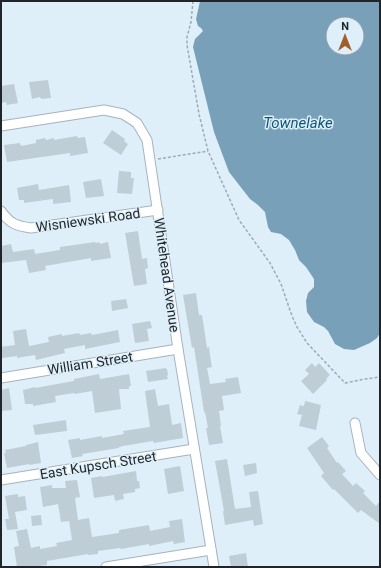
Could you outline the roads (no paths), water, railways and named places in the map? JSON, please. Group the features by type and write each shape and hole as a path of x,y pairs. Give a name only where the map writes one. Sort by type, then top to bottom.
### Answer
{"street":[{"name":"Whitehead Avenue","path":"1,126 104,110 123,114 137,123 147,140 178,349 214,567"},
{"name":"Wisniewski Road","path":"1,211 5,217 17,226 31,228 158,210"},
{"name":"William Street","path":"1,378 178,349"},
{"path":"355,423 361,453 380,475"},
{"name":"East Kupsch Street","path":"1,480 194,449"},
{"path":"106,567 211,550"}],"water":[{"name":"Townelake","path":"200,1 380,1 380,333 377,338 370,343 354,350 344,349 335,344 324,327 314,322 307,312 306,301 308,293 314,287 314,279 299,260 289,240 281,234 271,232 268,227 265,212 250,199 229,172 214,132 193,47 195,39 203,31 198,26 196,19"}]}
